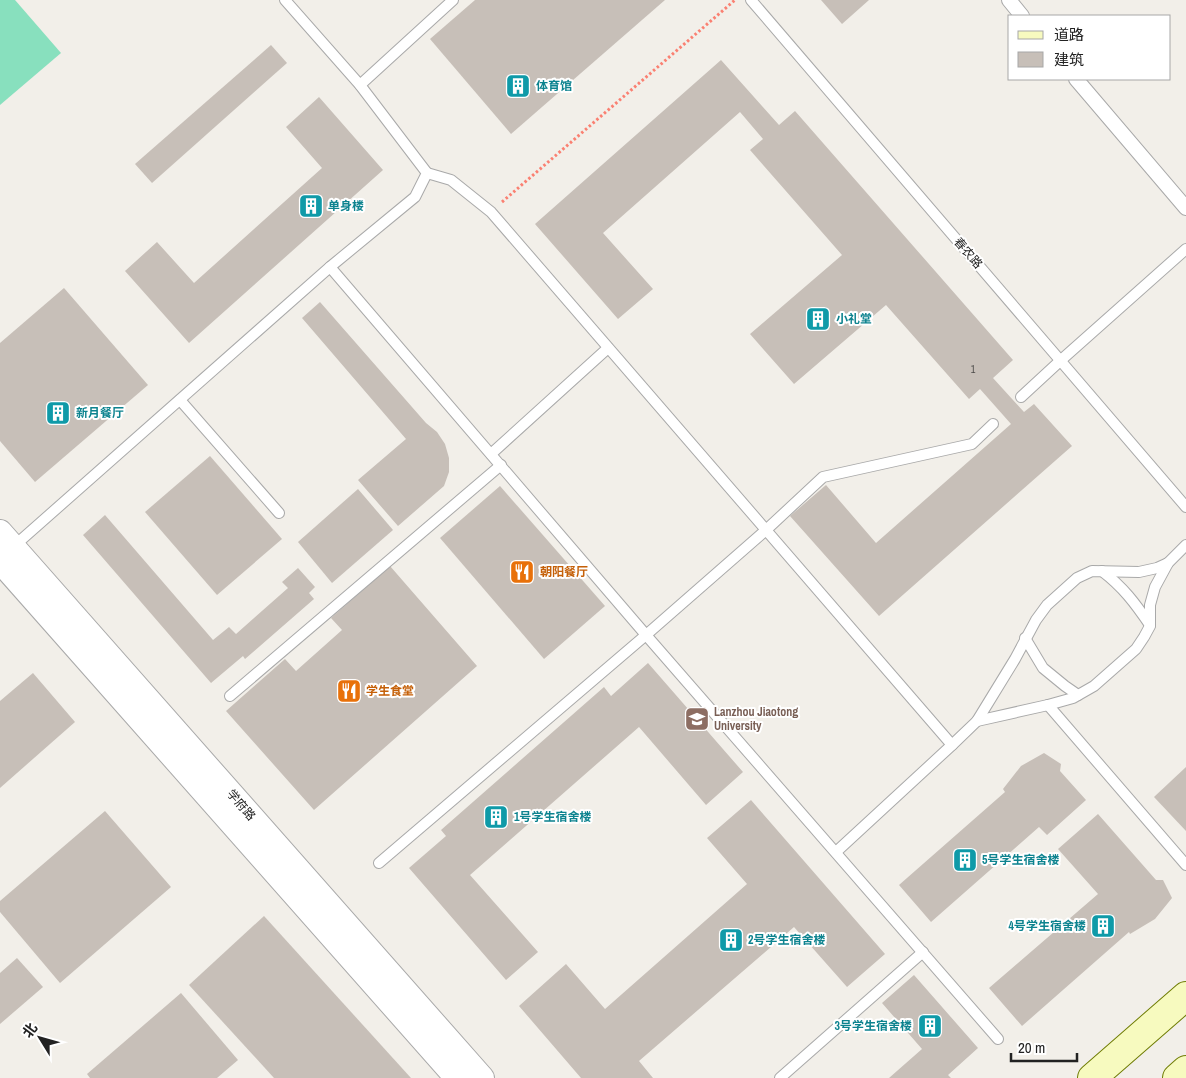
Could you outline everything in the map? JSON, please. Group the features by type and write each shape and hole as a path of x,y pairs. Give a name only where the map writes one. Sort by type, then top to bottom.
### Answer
{"main road":[{"path":"1092,1078 1186,996"}],"street":[{"path":"1008,0 1021,15"},
{"path":"1077,80 1186,208"},
{"name":"学府路","path":"3,549 457,1078"},
{"name":"学府路","path":"3,549 482,1078"}],"lane":[{"path":"284,0 360,85 427,173 451,180 491,212 952,745"},
{"path":"360,85 453,0"},
{"name":"春农路","path":"751,0 1186,507"},
{"path":"3,549 180,400 330,268 415,197 427,173"},
{"path":"1022,397 1186,250"},
{"path":"330,268 998,1039"},
{"path":"491,454 608,348"},
{"path":"180,400 279,513"},
{"path":"379,863 766,530 823,477 972,444 993,424"},
{"path":"230,696 501,465"},
{"path":"977,721 1073,698 1094,686 1136,648 1144,637 1150,626 1150,605 1155,587 1168,563 1186,544"},
{"path":"836,852 977,721 1015,659 1036,620 1047,605 1077,578 1092,571 1139,572 1157,568 1168,563"},
{"path":"1102,571 1136,604 1150,626"},
{"path":"1025,638 1043,668 1078,695"},
{"path":"1048,705 1186,865"},
{"path":"780,1078 923,952"}],"path":[{"path":"491,212 735,0"}],"green space":[{"path":"0,0 15,0 61,53 0,105"}],"building":[{"name":"体育馆","path":"475,0 665,0 511,134 430,39"},
{"path":"821,0 869,0 842,24"},
{"path":"271,45 287,63 152,183 135,164"},
{"path":"721,60 779,125 795,111 1013,360 993,378 1024,412 1034,404 1072,446 879,616 790,516 826,485 876,543 1011,424 980,389 969,399 886,305 794,384 750,334 842,255 750,150 763,139 740,112 603,233 653,289 618,319 535,224"},
{"name":"单身楼","path":"319,97 383,170 189,343 125,271 157,242 194,283 322,168 286,127"},
{"name":"新月餐厅","path":"64,288 148,385 35,482 0,441 0,343"},
{"path":"320,302 426,423 437,432 445,444 449,458 449,472 444,486 398,526 358,480 406,439 302,318"},
{"path":"210,456 282,539 217,595 145,512"},
{"name":"朝阳餐厅","path":"500,486 605,606 544,659 440,538"},
{"path":"358,489 393,530 332,583 298,542"},
{"path":"105,515 213,640 229,627 236,634 288,588 282,582 298,568 315,587 309,593 314,599 245,659 243,656 211,683 83,535"},
{"name":"学生食堂","path":"390,566 477,666 314,810 226,711 285,659 296,671 342,630 331,618"},
{"name":"1号学生宿舍楼","path":"648,663 743,772 706,805 639,727 470,875 538,952 506,980 409,868 446,836 441,830 604,687 611,696"},
{"path":"33,673 75,722 0,788 0,701"},
{"name":"5号学生宿舍楼","path":"1044,753 1061,764 1060,771 1086,800 1047,835 1039,827 931,922 899,885 1005,792 1003,789 1021,766"},
{"path":"1186,767 1186,831 1154,797"},
{"name":"2号学生宿舍楼","path":"751,800 885,954 847,987 794,927 639,1061 653,1078 581,1078 519,1006 566,964 605,1009 747,884 707,838"},
{"path":"105,811 171,887 60,983 0,912 0,901"},
{"name":"4号学生宿舍楼","path":"1098,814 1156,880 1163,880 1172,898 1155,919 1130,934 1129,932 1022,1026 989,988 1098,894 1058,849"},
{"path":"264,916 411,1078 274,1078 189,985"},
{"path":"17,958 43,987 0,1024 0,973"},
{"name":"3号学生宿舍楼","path":"914,975 978,1048 948,1075 951,1078 889,1078 922,1049 882,1003"},
{"path":"181,993 238,1060 217,1078 90,1078 87,1074"}],"place":[{"name":"体育馆","path":"518,86"},
{"name":"单身楼","path":"311,206"},
{"name":"小礼堂","path":"818,319"},
{"name":"新月餐厅","path":"58,413"},
{"name":"朝阳餐厅","path":"522,572"},
{"name":"学生食堂","path":"349,691"},
{"name":"Lanzhou Jiaotong University","path":"697,719"},
{"name":"1号学生宿舍楼","path":"496,817"},
{"name":"5号学生宿舍楼","path":"965,860"},
{"name":"4号学生宿舍楼","path":"1103,926"},
{"name":"2号学生宿舍楼","path":"731,940"},
{"name":"3号学生宿舍楼","path":"930,1026"}]}
